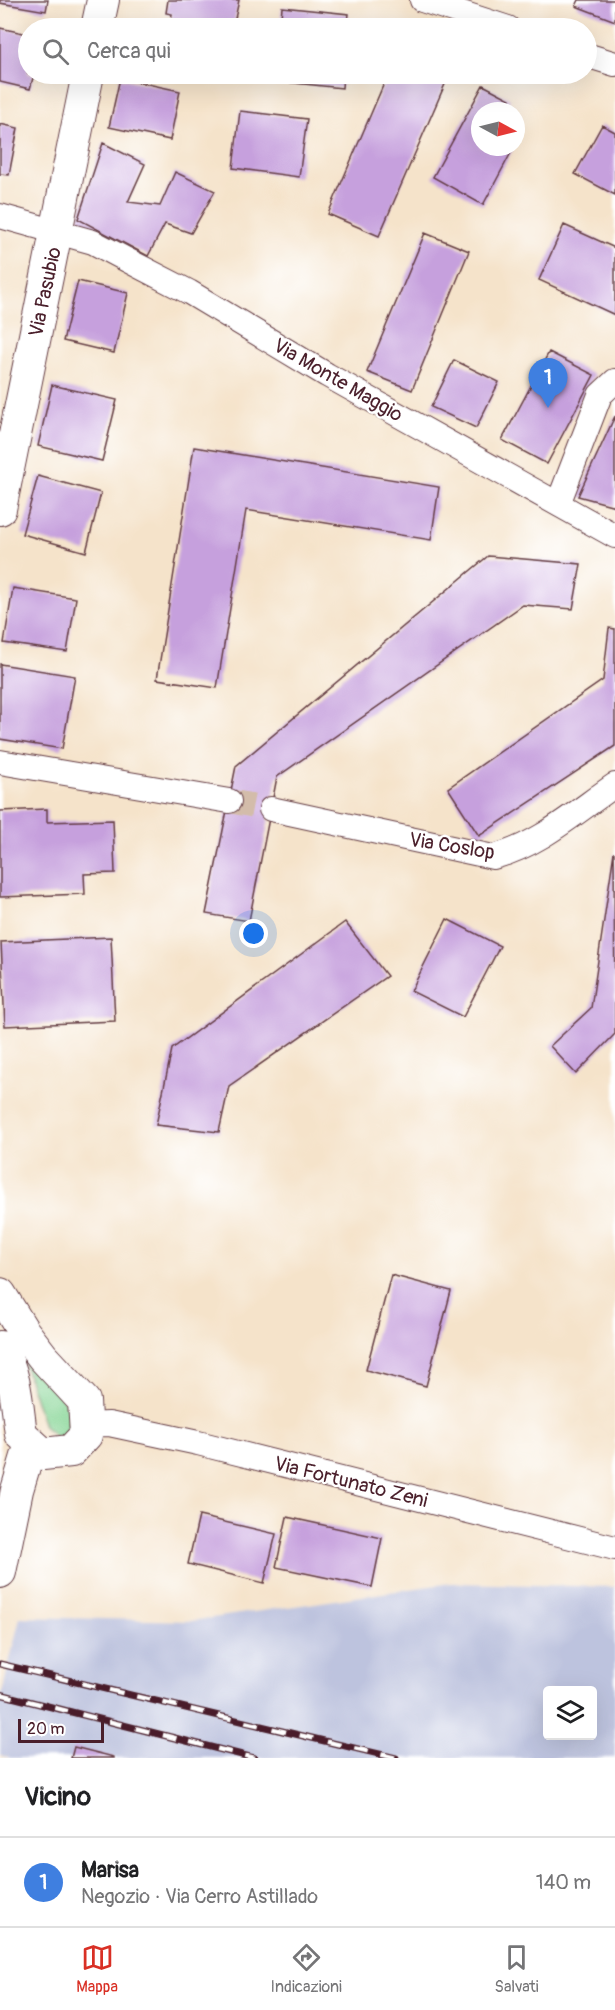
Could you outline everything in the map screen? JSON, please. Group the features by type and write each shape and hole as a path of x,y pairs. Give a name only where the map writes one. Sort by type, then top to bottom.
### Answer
{"street":[{"path":"99,18 103,0"},
{"path":"422,0 477,18"},
{"path":"597,58 615,64"},
{"name":"Via Pasubio","path":"0,509 86,84"},
{"name":"Via Monte Maggio","path":"0,216 93,242 189,292 327,375 615,536"},
{"path":"558,504 600,395 615,381"},
{"path":"0,762 229,801"},
{"name":"Via Coslop","path":"271,809 493,857 507,854 531,843 615,785"},
{"path":"0,1294 23,1331 43,1357 84,1401 86,1435 71,1451 43,1454 21,1434 15,1387 7,1358 0,1347"},
{"name":"Via Fortunato Zeni","path":"87,1425 109,1424 198,1443 615,1548"},
{"path":"1,1566 17,1490 31,1443"}],"shaded area":[{"path":"451,1583 615,1587 615,1758 9,1758 0,1755 0,1702 20,1617 192,1621"}],"green space":[{"path":"16,1339 69,1409 74,1432 59,1440 44,1426"}],"building":[{"path":"0,0 48,0 46,11 0,3"},
{"path":"168,0 239,0 235,18 171,18 172,14 166,13"},
{"path":"579,0 615,0 615,21 576,6"},
{"path":"282,7 349,14 348,18 281,18"},
{"path":"0,28 18,32 18,84 31,84 30,89 0,82"},
{"path":"119,84 148,84 180,91 170,140 109,127"},
{"path":"304,84 342,84 342,88"},
{"path":"384,84 445,84 379,236 328,214"},
{"path":"483,85 510,99 508,102 474,102"},
{"path":"471,107 471,156 509,156 483,205 433,177"},
{"path":"240,111 307,119 299,177 233,168"},
{"path":"0,124 18,128 9,175 0,174"},
{"path":"602,125 615,132 615,195 575,174"},
{"path":"103,143 145,164 128,202 160,206 175,172 215,191 191,233 165,224 148,256 78,219"},
{"path":"564,225 615,248 615,315 539,280"},
{"path":"425,233 469,251 412,390 367,372"},
{"path":"78,281 128,293 114,353 63,341"},
{"path":"549,352 594,375 547,464 502,440"},
{"path":"454,360 499,382 476,428 431,407"},
{"path":"52,385 117,400 102,461 38,446"},
{"path":"615,416 615,506 578,496"},
{"path":"194,447 439,487 431,540 246,510 217,688 157,679"},
{"path":"38,476 101,493 86,552 22,534"},
{"path":"488,556 581,564 573,609 523,605 277,777 249,921 206,914 236,766"},
{"path":"13,588 76,598 67,652 4,643"},
{"path":"609,628 615,629 615,746 479,836 448,788 603,680"},
{"path":"0,664 75,676 62,749 0,739"},
{"path":"47,809 47,822 113,820 115,873 84,874 85,894 0,897 0,811"},
{"path":"614,852 615,1034 576,1074 550,1046 591,1008"},
{"path":"447,919 500,946 463,1017 411,991"},
{"path":"345,922 387,976 229,1086 219,1132 156,1125 172,1049"},
{"path":"111,937 115,1021 5,1026 1,942"},
{"path":"391,1275 451,1291 426,1386 366,1370"},
{"path":"199,1516 276,1534 264,1583 188,1564"},
{"path":"287,1517 382,1538 372,1587 276,1567"},
{"path":"74,1747 114,1757 114,1758 71,1758"}],"tunnel":[{"path":"229,801 271,809"}],"railway":[{"path":"0,1664 396,1758"},
{"path":"0,1694 254,1758"}],"place":[{"name":"Marisa","path":"548,408"}]}
